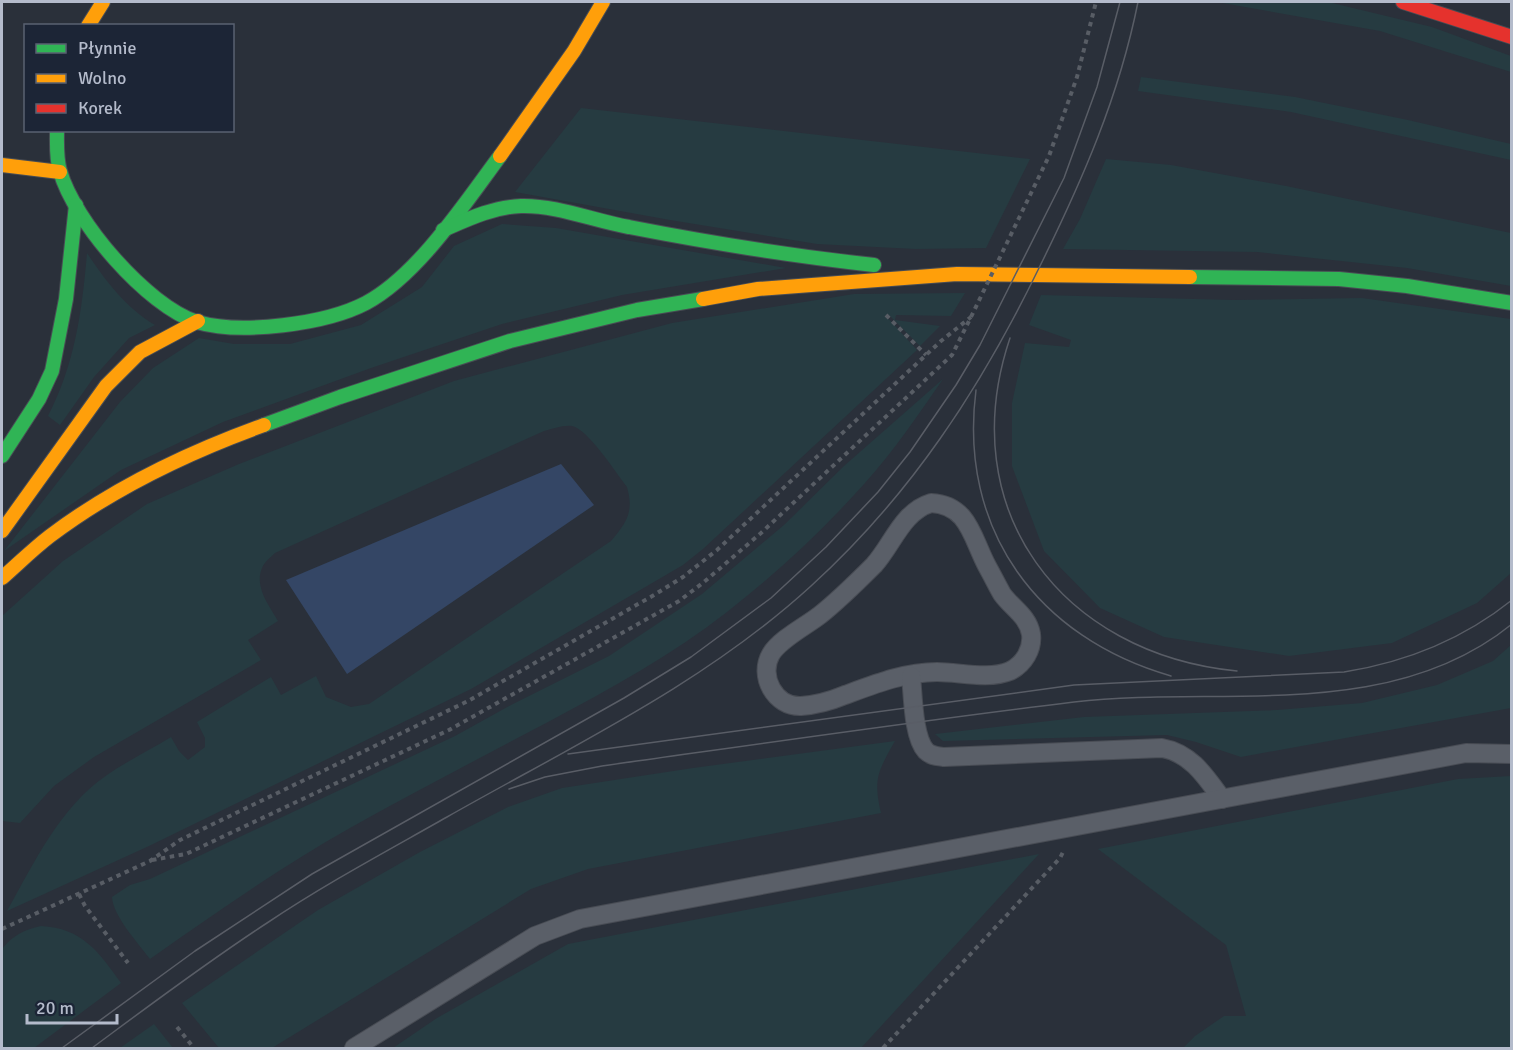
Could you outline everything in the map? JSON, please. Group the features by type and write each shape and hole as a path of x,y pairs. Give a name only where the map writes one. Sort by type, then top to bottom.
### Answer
{"main road":[{"path":"89,24 103,2"},
{"path":"57,132 60,171 76,205 120,265 146,291 166,306 198,321 237,327 291,326 324,320 354,310 407,274 512,142 584,37 603,2"},
{"path":"1403,2 1512,37"},
{"path":"2,165 60,171"},
{"path":"2,456 39,399 52,371 66,299 76,205"},
{"path":"442,231 484,213 523,206 791,256 957,274"},
{"path":"2,578 50,536 126,486 214,443 340,397 510,341 637,310 758,290 957,274 1339,279 1407,286 1512,303"},
{"path":"2,531 106,386 141,352 198,321"}],"lane":[{"path":"931,503 942,504 952,507 967,523 1003,595 1028,624 1031,645 1027,657 1009,671 985,674 936,672 911,676 886,679 840,697 800,706 789,704 778,698 766,678 766,666 777,646 822,613 875,564 912,513 931,503"},
{"path":"911,676 920,741 928,753 934,756 1162,748 1181,753 1190,759 1222,799"},
{"path":"354,1048 535,936 568,922 606,913 1466,753 1512,754"}],"path":[{"path":"150,861 186,854 449,730 679,601 760,533 952,355 1049,156 1077,77 1096,2"},
{"path":"886,315 926,356"},
{"path":"2,929 150,861 180,840 468,701 670,586 724,544 926,356 971,318"},
{"path":"884,1048 1060,858 1074,827"},
{"path":"79,894 85,906 128,963"},
{"path":"177,1027 194,1048"}],"green space":[{"path":"1217,2 1328,2 1432,27 1511,56 1511,72 1380,31"},
{"path":"1141,77 1295,97 1408,120 1511,144 1511,160 1291,112 1138,91"},
{"path":"581,108 1030,159 986,248 916,249 817,244 515,192"},
{"path":"1106,159 1171,165 1286,186 1511,233 1511,286 1407,268 1257,252 1063,249 1080,219"},
{"path":"502,224 556,228 786,268 622,295 502,324 371,368 223,422 121,470 4,551 120,402 153,368 199,338 234,344 290,344 361,325 422,287 454,246"},
{"path":"87,253 117,293 155,325 129,338 94,377 60,425 48,416 65,377 76,337"},
{"path":"965,293 951,316 896,315 895,320 940,326 920,346 889,315 886,316 917,350 683,565 471,689 149,846 7,911 38,855 62,819 90,788 107,775 171,737 179,751 188,760 205,747 205,738 197,722 271,677 281,695 316,676 326,697 351,707 369,704 611,541 628,516 630,503 627,487 594,443 579,429 565,426 544,431 275,553 263,566 260,582 264,596 278,621 248,640 261,660 94,757 54,786 20,823 2,821 2,616 63,561 147,504 239,464 454,381 672,323 854,294"},
{"path":"1041,295 1233,300 1362,298 1511,319 1511,573 1477,603 1392,643 1289,656 1164,637 1100,608 1044,551 1012,466 1012,403 1025,343 1069,347 1071,340 1029,325"},
{"path":"943,379 906,433 833,518 763,582 685,643 594,697 324,843 150,959 127,929 113,904 112,897 130,885 150,879 455,736 609,656 702,594 784,525 844,466"},
{"path":"1511,645 1511,708 1241,757 1167,735 943,741 935,734 1084,717 1277,710 1362,703 1437,685 1493,661"},
{"path":"895,741 881,768 877,783 881,813 588,869 531,889 272,1048 219,1048 182,1003 318,910 420,852 508,807 562,788"},
{"path":"1511,776 1511,1048 1183,1048 1195,1036 1224,1016 1246,1016 1226,945 1098,849 1458,779"},
{"path":"1039,854 861,1048 393,1048 437,1018 568,944"},
{"path":"41,926 68,931 79,937 97,952 121,983 34,1048 2,1048 2,949 19,934"},
{"path":"154,1024 173,1048 120,1048"}],"water":[{"path":"561,464 594,505 347,674 286,580"}],"tram line":[{"path":"62,1048 195,951 312,874 624,698 691,657 771,598 826,547 878,492 910,452 956,385 980,345 1064,178 1097,87 1120,2"},
{"path":"92,1048 222,953 311,895 589,739 682,683 770,621 847,551 881,515 940,438 993,356 1016,313 1070,203 1098,138 1121,71 1138,2"},
{"path":"1010,338 996,401 996,460 1010,514 1036,563 1073,604 1120,636 1175,659 1237,671"},
{"path":"976,390 974,441 980,488 995,532 1017,571 1046,606 1082,635 1124,659 1171,676"},
{"path":"568,754 1074,685 1344,672 1390,662 1433,647 1474,627 1512,600"},
{"path":"509,789 545,777 602,766 1074,702 1129,698 1301,694 1358,688 1412,676 1464,655 1512,624"}],"traffic: fast":[{"path":"57,132 60,171 68,191 96,237 135,280 156,299 177,313 197,322 215,326 259,327 307,322 329,317 366,303 385,291 422,257 456,216 500,156"},
{"path":"2,456 39,399 52,371 66,299 76,205"},
{"path":"443,230 491,211 535,206 690,238 874,265"},
{"path":"1190,277 1339,279 1407,286 1512,303"},
{"path":"264,425 340,397 510,341 637,310 703,299"}],"traffic: slow":[{"path":"89,24 103,2"},
{"path":"500,156 574,51 603,2"},
{"path":"2,165 60,172"},
{"path":"703,299 758,289 957,274 1190,277"},
{"path":"2,531 106,386 140,352 198,321"},
{"path":"2,578 50,536 127,486 180,459 264,425"}],"traffic: jam":[{"path":"1403,2 1512,37"}]}
